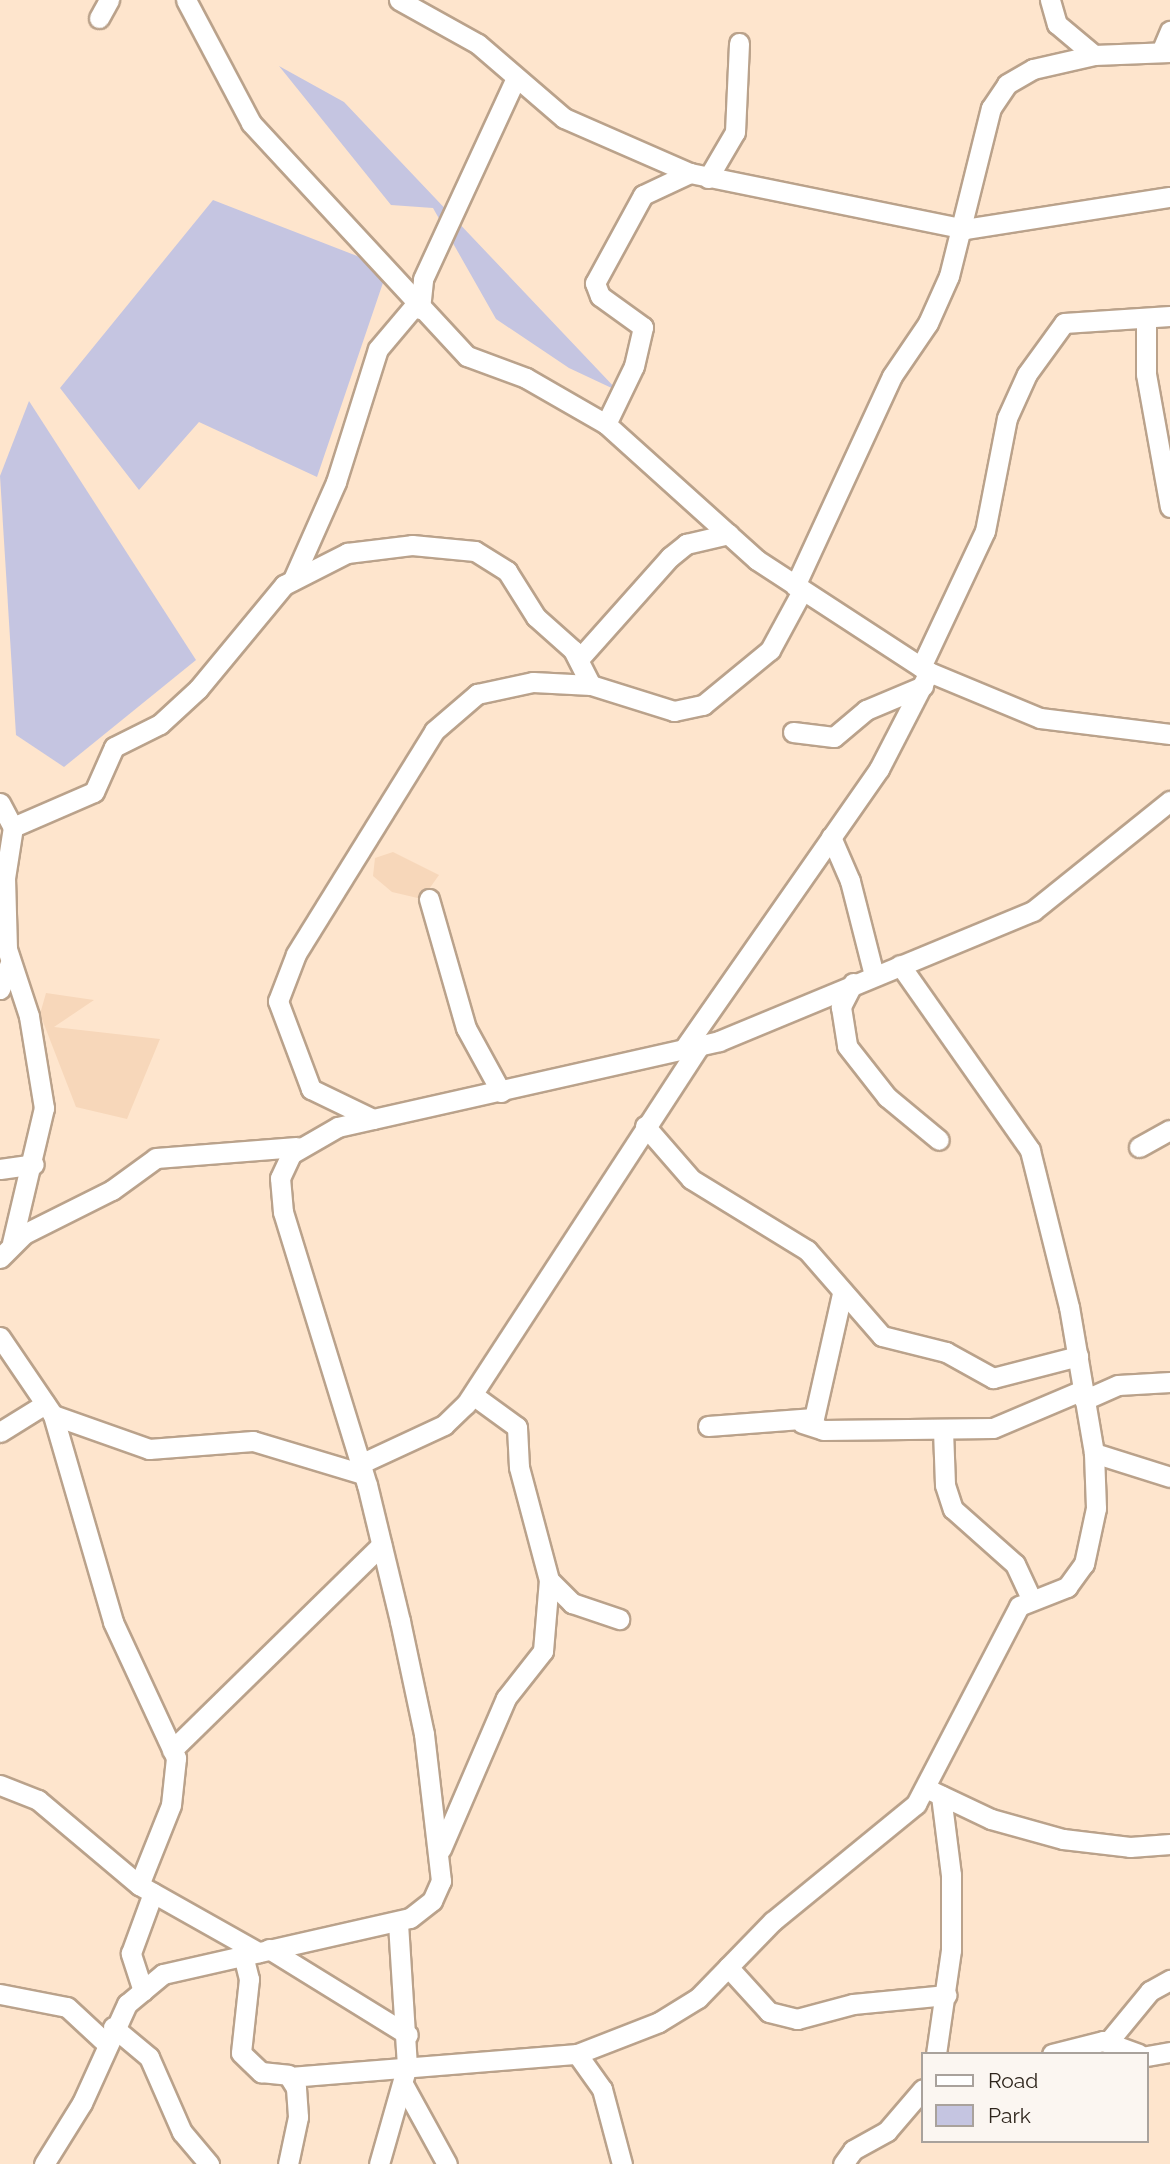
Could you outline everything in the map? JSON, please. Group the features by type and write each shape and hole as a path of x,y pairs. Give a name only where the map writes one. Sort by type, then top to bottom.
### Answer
{"street":[{"path":"99,18 109,0"},
{"path":"186,0 251,123 418,306 480,364 526,378 606,424 729,534 798,589 924,675 1040,718 1170,734"},
{"path":"398,0 478,44 564,118 699,176 965,229 1170,197"},
{"path":"1050,0 1057,24 1094,55"},
{"path":"373,1119 318,1097 301,1072 278,1002 296,954 447,716 492,689 558,680 591,685 661,709 703,705 770,650 892,376 928,323 965,229 982,135 1007,84 1033,69 1094,55 1166,52 1170,30"},
{"path":"606,424 634,366 643,327 600,296 595,283 643,195 699,176 735,132 739,43"},
{"path":"7,839 73,806 97,790 114,747 160,724 198,690 294,577 336,482 378,349 418,306 423,279 516,78"},
{"path":"0,1432 49,1409 149,1448 253,1441 361,1469 443,1425 473,1395 645,1126 691,1049 879,769 924,675 985,531 1007,418 1027,374 1064,323 1170,316"},
{"path":"1146,319 1146,374 1170,507"},
{"path":"579,659 670,557 686,544 729,534"},
{"path":"294,577 347,553 457,545 508,571 536,617 579,659 591,685"},
{"path":"793,732 834,737 866,710 924,675"},
{"path":"6,1250 156,1158 297,1147 373,1119 691,1049 1057,898 1170,801"},
{"path":"0,803 7,839 9,965 29,1016 43,1084 34,1164 6,1250"},
{"path":"831,837 850,881 874,975"},
{"path":"429,899 466,1028 502,1092"},
{"path":"0,989 9,965"},
{"path":"256,1952 248,1979 242,2053 261,2071 290,2077 405,2075 577,2054 659,2022 698,1998 728,1966 935,1793 1019,1606 1031,1598 1067,1587 1084,1564 1096,1508 1094,1454 1078,1356 1030,1150 900,965"},
{"path":"853,983 841,1007 847,1046 887,1097 939,1140"},
{"path":"645,1126 691,1179 807,1250 842,1294 882,1336 946,1352 993,1378 1078,1356"},
{"path":"1139,1147 1170,1130"},
{"path":"44,2164 77,2113 110,2036 143,1991 185,1965 398,1921 423,1910 438,1893 440,1852 424,1734 382,1545 284,1212 280,1178 297,1147"},
{"path":"0,1169 34,1164"},
{"path":"802,1423 821,1405 842,1294"},
{"path":"0,1337 49,1409 113,1622 172,1750 178,1778 146,1889 131,1953 143,1991"},
{"path":"708,1426 802,1423 823,1430 993,1428 1118,1385 1170,1382"},
{"path":"440,1852 506,1698 543,1651 549,1580 519,1467 517,1427 473,1395"},
{"path":"943,1430 943,1476 953,1509 1015,1564 1031,1598"},
{"path":"1094,1454 1170,1477"},
{"path":"172,1750 382,1545"},
{"path":"549,1580 572,1603 619,1619"},
{"path":"0,1785 38,1800 146,1889 408,2035"},
{"path":"935,1793 991,1819 1063,1839 1130,1847 1170,1843"},
{"path":"935,1793 951,1875 947,1995 936,2052"},
{"path":"379,2164 405,2075 408,2035 398,1921"},
{"path":"728,1966 769,2011 797,2019 853,2004 947,1995"},
{"path":"1108,2042 1150,1991 1170,1980"},
{"path":"0,1994 67,2007 110,2036 149,2057 182,2132 209,2164"},
{"path":"1061,2052 1108,2042 1134,2052"},
{"path":"1149,2056 1170,2053"},
{"path":"577,2054 602,2089 622,2164"},
{"path":"405,2075 447,2164"},
{"path":"288,2164 299,2103 290,2077"},
{"path":"843,2164 920,2095"}],"shaded area":[{"path":"393,852 439,875 422,899 392,892 373,876 375,858"},
{"path":"46,993 94,1000 54,1027 160,1039 127,1119 76,1107 40,1014"}],"green space":[{"path":"279,66 344,102 618,391 569,368 496,319 433,208 391,205"},
{"path":"213,200 388,268 317,477 199,422 139,490 60,388"},
{"path":"29,401 196,660 64,767 16,735 0,476"}]}
